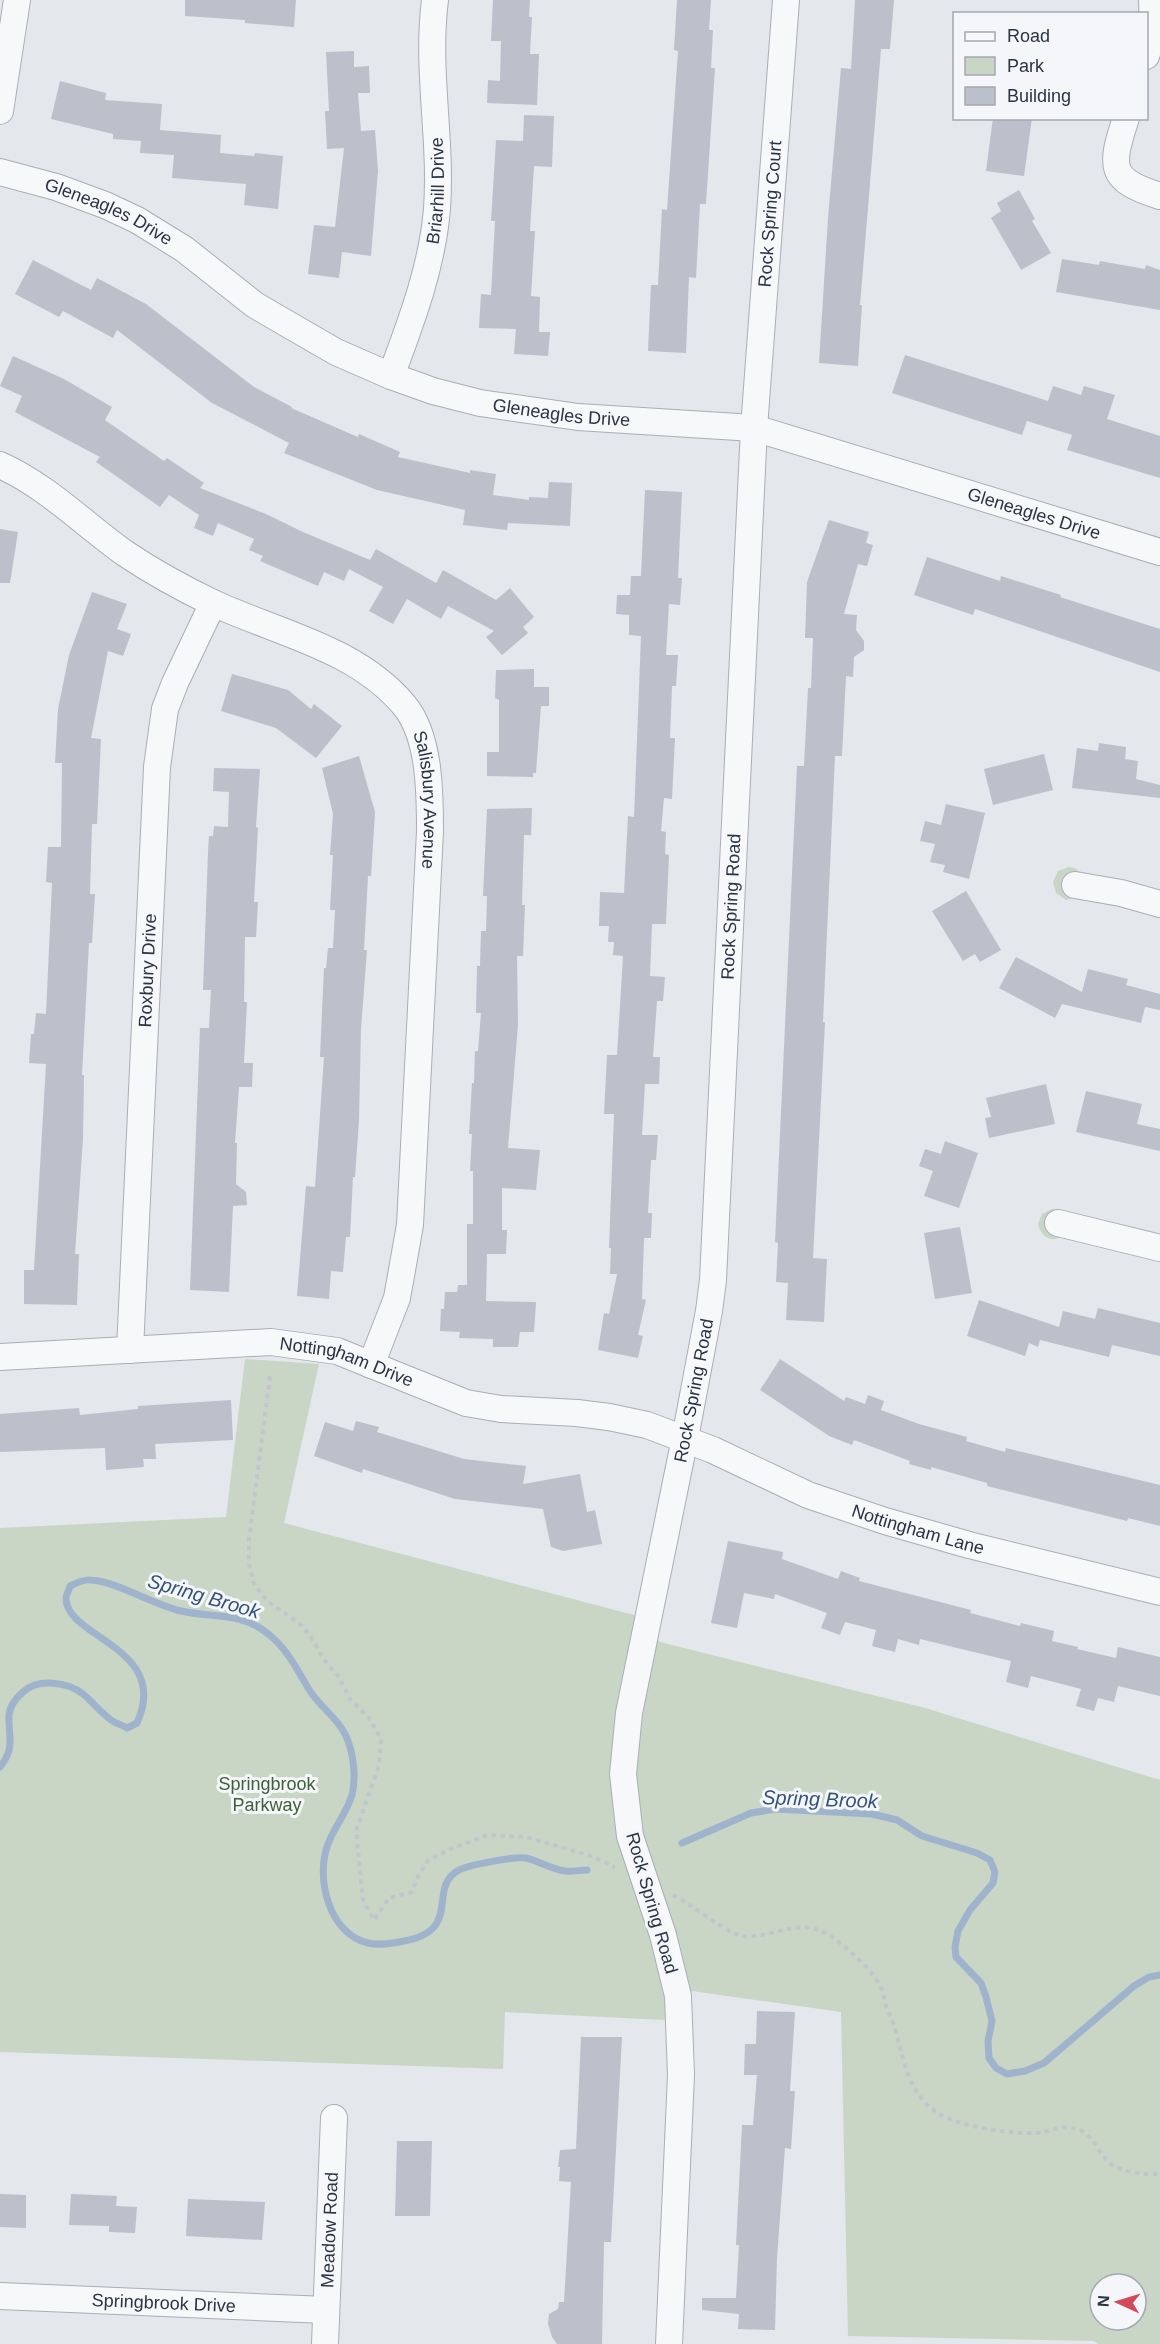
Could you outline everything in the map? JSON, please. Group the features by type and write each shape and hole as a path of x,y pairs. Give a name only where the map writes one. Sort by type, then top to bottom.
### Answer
{"street":[{"path":"0,111 17,0"},
{"name":"Briarhill Drive","path":"391,376 417,308 430,255 436,209 437,154 431,32 435,0"},
{"name":"Rock Spring Court","path":"754,428 786,0"},
{"path":"1148,50 1153,35 1152,0"},
{"path":"1125,120 1114,153 1120,177 1134,188 1160,196"},
{"name":"Gleneagles Drive","path":"0,172 56,187 105,205 137,220 184,249 255,304 336,352 433,391 480,403 578,417 754,428 1160,552"},
{"name":"Rock Spring Road","path":"669,2344 681,2075 678,1996 663,1935 630,1836 623,1774 629,1713 685,1438 713,1280 754,428"},
{"name":"Salisbury Avenue","path":"0,465 33,484 127,555 213,603 330,650 364,669 405,706 418,731 425,758 430,796 430,831 410,1225 396,1298 371,1365"},
{"name":"Roxbury Drive","path":"130,1350 157,767 165,708 213,603"},
{"path":"1075,885 1121,893 1160,904"},
{"path":"1058,1223 1160,1248"},
{"name":"Nottingham Drive","path":"0,1357 271,1342 337,1351 466,1403 501,1409 609,1417 647,1425 685,1438"},
{"name":"Nottingham Lane","path":"685,1438 808,1495 885,1521 969,1545 1160,1592"},
{"name":"Meadow Road","path":"325,2344 334,2118"},
{"name":"Springbrook Drive","path":"0,2296 326,2310"}],"path":[{"path":"270,1376 249,1540 249,1564 254,1584 267,1601 300,1624 311,1637 323,1658 339,1677 350,1699 369,1718 381,1739 379,1764 356,1831 363,1900 374,1920 389,1898 412,1892 418,1876 428,1861 448,1850 488,1835 526,1837 588,1855 687,1902 722,1927 742,1936 786,1928 812,1928 833,1938 867,1968 881,1986 912,2084 927,2106 948,2118 1014,2132 1040,2133 1058,2127 1079,2130 1096,2144 1111,2164 1132,2172 1160,2174"}],"green space":[{"path":"1069,867 1075,868 1084,876 1077,897 1066,900 1056,893 1053,882 1058,871"},
{"path":"1052,1209 1063,1212 1063,1236 1054,1239 1047,1238 1039,1229 1038,1224 1042,1214"},
{"name":"Springbrook Parkway","path":"245,1359 319,1364 284,1523 634,1615 660,1642 925,1708 1160,1780 1160,2344 848,2336 841,2012 692,1991 664,2020 505,2012 503,2069 0,2052 0,1528 226,1517"}],"building":[{"path":"185,0 296,0 294,27 245,23 245,20 185,16"},
{"path":"493,0 530,0 529,17 532,17 530,54 539,54 537,105 487,103 488,80 500,81 501,41 491,41"},
{"path":"677,0 711,0 709,30 713,30 711,68 715,68 706,204 700,204 696,278 689,277 686,353 648,351 651,285 658,285 662,209 667,210 678,51 674,50"},
{"path":"855,0 894,0 890,49 881,49 860,305 862,305 858,366 819,363 828,218 841,68 851,69"},
{"path":"354,51 354,67 369,66 370,93 358,93 361,131 375,130 378,171 371,256 342,252 339,278 308,274 314,225 335,227 344,148 327,149 325,111 329,111 326,52"},
{"path":"60,81 106,93 105,100 162,104 160,130 221,135 220,153 283,156 278,209 244,205 246,184 172,178 174,155 140,153 141,141 113,139 113,134 51,119"},
{"path":"524,115 554,116 552,167 534,166 530,231 535,231 531,296 540,297 539,332 550,332 548,356 514,354 516,329 479,328 481,294 491,295 495,221 491,221 496,140 523,141"},
{"path":"993,120 1032,120 1024,176 986,171"},
{"path":"1019,190 1035,219 1032,221 1051,253 1021,270 991,218 1001,211 997,203"},
{"path":"1062,259 1099,265 1100,261 1145,269 1146,265 1160,270 1160,310 1056,292"},
{"path":"33,260 91,290 97,278 146,304 254,387 291,408 358,437 359,434 400,452 398,457 470,473 470,470 496,474 493,495 529,500 529,497 548,498 549,482 572,483 570,526 508,523 507,530 463,525 465,510 377,490 284,453 289,443 212,403 117,330 113,338 63,311 59,317 15,294"},
{"path":"905,355 1048,401 1053,386 1081,395 1084,386 1115,395 1107,419 1160,436 1160,478 1067,450 1072,435 1027,421 1022,435 892,393"},
{"path":"13,356 64,379 112,407 105,420 164,461 167,458 204,483 200,488 370,560 376,549 436,583 443,570 496,600 510,588 534,617 523,627 528,633 502,655 486,637 494,631 448,606 441,619 407,599 393,624 369,611 383,587 349,569 344,581 324,572 318,586 260,561 263,556 249,550 254,539 218,523 213,536 194,528 199,515 169,495 160,507 96,462 100,457 15,412 22,396 0,386"},
{"path":"645,490 682,492 678,578 682,578 680,605 669,604 666,655 678,655 676,686 672,686 670,738 675,738 672,799 664,798 661,831 666,832 665,854 669,855 666,924 652,924 650,976 665,977 663,1001 657,1001 653,1057 660,1057 659,1084 645,1084 642,1135 658,1135 656,1160 651,1160 648,1213 652,1213 651,1238 644,1238 642,1299 646,1300 638,1335 643,1336 638,1358 598,1350 604,1313 609,1314 617,1274 610,1274 611,1248 609,1248 614,1114 604,1114 607,1055 617,1055 623,956 613,955 614,942 608,942 609,926 599,926 600,892 624,893 628,816 634,817 641,636 629,635 629,615 616,614 617,595 630,595 631,576 641,576"},
{"path":"829,520 869,532 866,543 873,545 867,566 858,564 844,614 857,615 856,630 864,641 864,650 854,657 853,677 846,676 842,756 835,756 813,1258 827,1259 824,1322 786,1320 788,1283 776,1282 778,1243 775,1242 797,766 804,766 808,688 811,688 813,638 805,638 807,582"},
{"path":"0,529 18,532 10,583 0,583"},
{"path":"927,557 1000,581 1001,576 1160,629 1160,672 975,609 973,615 914,595"},
{"path":"92,592 127,604 117,629 131,634 123,656 108,651 91,738 101,739 97,824 92,824 90,894 95,894 92,943 89,943 82,1075 84,1075 83,1139 75,1254 79,1254 77,1305 24,1304 24,1270 34,1270 46,1064 29,1063 31,1034 34,1034 36,1013 46,1014 52,883 46,882 48,847 61,847 62,763 55,763 58,709 69,655"},
{"path":"534,669 534,687 549,687 549,706 541,706 536,773 533,773 533,777 487,776 487,752 499,752 499,700 495,698 496,670"},
{"path":"232,674 288,690 311,709 314,704 342,726 316,758 276,728 221,711"},
{"path":"1099,743 1126,747 1125,759 1138,761 1136,779 1160,785 1160,798 1072,788 1077,748 1098,751"},
{"path":"1044,754 1053,790 993,805 984,769"},
{"path":"359,756 375,812 371,876 368,876 364,950 367,950 361,1029 359,1120 350,1237 346,1237 343,1272 331,1271 329,1299 297,1296 306,1186 315,1187 324,1057 320,1057 324,968 326,968 328,948 333,948 335,910 330,910 333,814 322,768"},
{"path":"214,768 260,769 254,902 258,902 256,937 245,937 244,1002 247,1002 244,1063 253,1063 252,1087 239,1087 235,1143 237,1143 236,1184 246,1192 247,1205 233,1206 229,1292 190,1290 200,1028 209,1028 211,990 203,990 209,836 213,836 214,826 228,827 229,792 213,791"},
{"path":"946,804 985,813 969,879 943,872 945,865 930,862 935,844 920,841 925,821 941,825"},
{"path":"532,808 531,835 524,835 523,956 517,956 518,1025 508,1148 540,1150 536,1190 502,1188 502,1230 507,1230 506,1254 487,1254 486,1301 536,1302 534,1332 520,1332 518,1347 493,1347 493,1339 459,1338 460,1332 440,1331 441,1309 444,1309 445,1292 457,1292 458,1285 467,1285 467,1224 473,1224 473,1171 470,1171 472,1134 469,1134 475,1051 478,1051 481,1013 476,1013 477,966 480,966 481,931 486,931 487,896 483,896 487,809"},
{"path":"966,891 1001,950 980,962 975,954 963,961 932,911"},
{"path":"1016,957 1082,992 1088,969 1128,979 1126,985 1160,994 1160,1010 1145,1007 1141,1023 1062,1004 1055,1018 999,988"},
{"path":"1046,1084 1055,1124 989,1138 985,1118 991,1117 986,1098"},
{"path":"1086,1091 1142,1104 1137,1124 1160,1129 1160,1151 1076,1132"},
{"path":"945,1141 978,1153 959,1208 924,1196 933,1171 919,1166 925,1149 941,1154"},
{"path":"960,1227 972,1293 935,1299 924,1233"},
{"path":"979,1300 1059,1327 1063,1311 1095,1319 1098,1308 1160,1323 1160,1356 1112,1345 1109,1357 1040,1340 1038,1347 1029,1343 1025,1356 967,1336"},
{"path":"780,1359 844,1401 846,1397 865,1404 868,1395 884,1401 881,1410 919,1424 967,1437 966,1441 1005,1452 1006,1448 1160,1485 1160,1526 1128,1518 1127,1521 987,1486 987,1483 931,1467 931,1470 909,1464 910,1461 854,1440 852,1445 829,1436 760,1390"},
{"path":"231,1400 233,1440 155,1444 156,1459 143,1459 144,1467 106,1470 105,1448 0,1452 0,1414 79,1408 80,1415 138,1409 138,1406"},
{"path":"356,1421 379,1427 377,1432 464,1459 526,1466 523,1484 580,1474 587,1512 595,1510 602,1544 563,1551 551,1547 543,1509 455,1499 363,1469 362,1473 314,1456 325,1422 353,1431"},
{"path":"728,1541 783,1552 782,1559 838,1579 841,1571 860,1578 859,1581 971,1610 970,1613 1020,1626 1021,1623 1054,1631 1052,1641 1078,1647 1077,1649 1116,1658 1118,1647 1160,1657 1160,1696 1118,1686 1114,1702 1098,1698 1094,1711 1076,1706 1081,1689 1031,1676 1028,1688 1006,1682 1011,1661 920,1639 919,1645 898,1639 895,1652 872,1646 876,1630 845,1622 840,1635 821,1628 827,1613 775,1594 774,1599 744,1593 737,1628 711,1623"},
{"path":"757,2011 795,2012 790,2091 795,2091 791,2149 785,2148 777,2258 775,2330 738,2329 739,2314 702,2310 702,2298 736,2298 739,2245 736,2245 742,2125 753,2125 757,2075 744,2075 745,2044 756,2044"},
{"path":"581,2037 622,2037 611,2242 604,2242 602,2344 557,2344 548,2324 549,2314 558,2309 559,2302 564,2302 571,2182 559,2181 560,2167 558,2167 560,2150 576,2149"},
{"path":"397,2141 432,2141 430,2216 395,2216"},
{"path":"0,2194 26,2195 26,2228 0,2227"},
{"path":"71,2194 117,2196 116,2206 137,2207 135,2233 109,2232 109,2226 69,2225"},
{"path":"188,2199 265,2202 262,2240 186,2236"}],"waterway":[{"name":"Spring Brook","path":"0,1767 10,1748 9,1715 11,1708 20,1694 37,1685 53,1683 77,1690 114,1722 127,1728 137,1723 144,1698 140,1677 130,1661 82,1624 71,1612 66,1599 70,1586 86,1580 101,1581 170,1608 236,1619 257,1626 281,1646 310,1691 341,1728 352,1754 353,1789 347,1808 328,1844 323,1873 328,1903 343,1929 355,1938 372,1944 381,1944 422,1936 433,1928 439,1918 445,1887 450,1878 464,1868 492,1861 526,1858 565,1871 587,1870"},
{"name":"Spring Brook","path":"682,1843 751,1813 775,1809 872,1814 897,1820 922,1836 977,1853 990,1860 995,1872 993,1883 970,1910 958,1931 955,1947 956,1957 981,1983 986,1997 992,2021 988,2041 989,2058 996,2068 1007,2074 1025,2071 1044,2063 1134,1986 1149,1977 1160,1975"}]}
